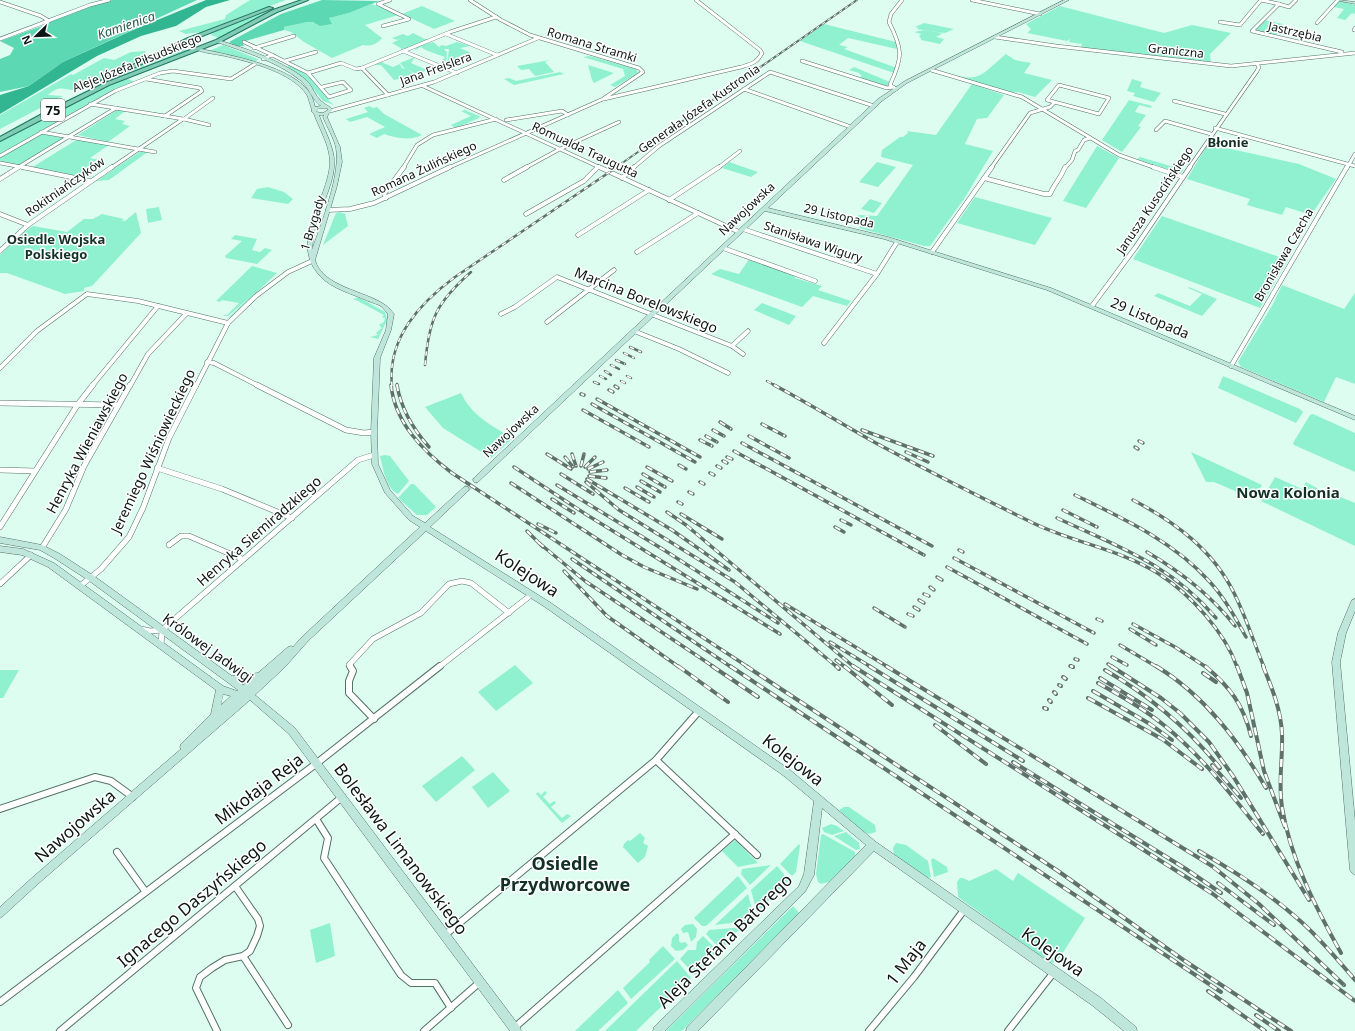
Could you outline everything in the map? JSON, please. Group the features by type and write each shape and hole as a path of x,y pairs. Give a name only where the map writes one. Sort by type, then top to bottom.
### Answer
{"main road":[{"name":"Aleje Józefa Piłsudskiego","path":"0,133 190,39 294,0"},
{"name":"Aleje Józefa Piłsudskiego","path":"0,139 46,114 107,84 218,41 275,11 306,0"},
{"name":"Aleje Józefa Piłsudskiego","path":"190,39 203,37 218,41"},
{"path":"190,39 187,42 187,46 197,49"}],"street":[{"path":"0,39 110,0"},
{"path":"382,26 389,24 392,25 409,19 378,4 390,0"},
{"name":"Romana Stramki","path":"470,0 496,17 538,38 642,70 641,74 603,100"},
{"path":"603,100 742,67 759,59 762,53 760,50 696,0"},
{"path":"894,88 890,85 900,63 898,40 889,22 891,14 902,0"},
{"path":"972,0 1040,14"},
{"name":"Nawojowska","path":"476,480 764,208 894,88 1068,0"},
{"name":"Jastrzębia","path":"1220,22 1240,25 1261,0 1268,0 1289,7 1296,0"},
{"path":"1317,23 1339,0 1355,3"},
{"path":"0,2 41,16 49,21"},
{"name":"Jastrzębia","path":"1279,4 1252,31 1347,53"},
{"path":"308,73 341,62 356,69 362,68 446,34 496,17"},
{"path":"229,45 226,42 232,34"},
{"path":"446,34 497,55"},
{"path":"254,48 294,36"},
{"name":"Graniczna","path":"995,37 1231,66 1355,53"},
{"name":"Jana Freislera","path":"328,110 423,86 538,38"},
{"name":"1 Brygady","path":"218,41 263,59 300,77 310,87 320,104 328,110 325,117 338,147 340,162 328,210 312,261"},
{"path":"244,42 308,73 322,87 329,97 351,90 343,82 322,87"},
{"name":"1 Brygady","path":"197,49 274,69 295,81 306,92 328,145 332,163 330,175 310,238 309,255 312,261"},
{"path":"403,51 457,73"},
{"path":"285,61 316,52"},
{"path":"0,156 90,104 160,73 174,71 231,79 272,55"},
{"path":"802,62 887,88 894,88"},
{"name":"Janusza Kusocińskiego","path":"1092,306 1183,177 1215,128 1257,71 1259,67 1257,64"},
{"path":"362,68 388,95"},
{"path":"931,70 947,76 1022,97 1128,159 1183,177"},
{"name":"Generała Józefa Kustronia","path":"622,178 659,146 770,72 874,106"},
{"path":"146,79 202,89 165,116"},
{"path":"932,252 1030,113 1043,109 1054,103 1098,114 1109,98 1059,85 1047,100 1054,103"},
{"name":"Romualda Traugutta","path":"423,86 669,200 741,231"},
{"path":"744,89 852,127"},
{"name":"Rokitniańczyków","path":"0,251 28,225 213,98"},
{"name":"Romana Żulińskiego","path":"328,210 363,207 386,198 568,114 603,100"},
{"path":"1174,102 1225,114"},
{"path":"90,104 183,119 209,125"},
{"path":"0,179 71,137 116,108"},
{"path":"315,112 328,110"},
{"path":"315,112 328,110"},
{"path":"506,120 562,112 568,114"},
{"path":"386,198 384,194 406,165 417,145 422,141 433,135 496,119"},
{"path":"1156,130 1165,121 1211,134"},
{"path":"504,180 560,150 618,122"},
{"path":"1215,128 1355,166"},
{"path":"42,132 155,152"},
{"path":"984,178 1044,194 1050,194 1054,185 1064,172 1065,167 1068,166 1075,151 1078,150 1084,140 1090,138"},
{"path":"669,200 712,173 740,151"},
{"name":"Bronisława Czecha","path":"1231,366 1355,154"},
{"path":"0,163 90,181"},
{"path":"526,214 584,181 598,167"},
{"path":"578,235 649,190"},
{"name":"29 Listopada","path":"764,208 897,242 1048,289 1092,306 1355,418"},
{"path":"319,211 328,210"},
{"path":"636,252 698,213"},
{"path":"0,214 28,225"},
{"name":"Stanisława Wigury","path":"741,231 877,274"},
{"path":"824,343 877,274 897,242"},
{"path":"723,248 815,281"},
{"name":"Jeremiego Wiśniowieckiego","path":"80,586 91,578 114,556 129,537 143,508 169,438 228,323 256,296 288,272 312,261"},
{"name":"Kolejowa","path":"312,261 318,271 326,278 384,306 391,314 392,321 382,342 378,358 374,455 378,473 386,491 400,508 425,528 532,595 787,772 873,845 1097,1002 1132,1031"},
{"path":"547,322 614,270"},
{"name":"Marcina Borelowskiego","path":"501,314 515,307 557,277 732,346 743,354"},
{"path":"0,368 37,331 83,295 123,298 228,323"},
{"path":"0,528 78,404 118,353 158,306"},
{"name":"Henryka Wieniawskiego","path":"42,548 66,508 84,466 148,354 186,314"},
{"path":"732,346 748,330"},
{"path":"634,331 679,349 728,373"},
{"path":"207,362 214,363 346,430 364,433 374,432"},
{"path":"0,403 118,405"},
{"name":"Henryka Siemiradzkiego","path":"162,630 242,559 292,518 358,460 374,455"},
{"path":"157,468 222,489 292,518"},
{"path":"0,470 35,471"},
{"name":"Nawojowska","path":"0,913 171,762 211,730 260,675 305,639 466,489"},
{"path":"169,545 181,536 189,536 242,559"},
{"name":"Królowej Jadwigi","path":"0,540 42,548 91,578 231,680 243,693"},
{"name":"Królowej Jadwigi","path":"0,549 23,552 51,565 220,689 243,693"},
{"path":"0,584 31,555"},
{"path":"374,718 349,692 349,681 353,671 349,665 373,639 421,613 449,584 462,581 471,583 509,613"},
{"name":"Mikołaja Reja","path":"0,1002 145,891 317,763 532,595"},
{"path":"1355,602 1342,632 1336,662 1355,870"},
{"path":"137,628 150,631 162,630 161,646"},
{"name":"Nawojowska","path":"171,762 215,715 282,665 305,639"},
{"path":"231,680 260,675"},
{"path":"215,715 220,689"},
{"name":"Bolesława Limanowskiego","path":"243,693 292,731 446,935 515,1030"},
{"path":"446,935 656,760 699,711"},
{"path":"656,760 757,855"},
{"path":"0,809 95,777 105,777 114,781 133,796"},
{"name":"Ignacego Daszyńskiego","path":"60,1031 342,797"},
{"name":"Aleja Stefana Batorego","path":"658,1031 802,889 809,875 819,800"},
{"path":"316,819 328,838 324,858 362,919 407,981 417,985 424,982 435,984 451,1008"},
{"path":"515,1030 734,834"},
{"path":"690,1031 873,845"},
{"path":"117,852 145,891"},
{"path":"218,1031 196,988 200,977 225,960 243,956 250,951 260,926 258,919 235,886"},
{"name":"1 Maja","path":"869,1031 914,977 964,910"},
{"path":"243,956 288,1025"},
{"path":"1008,1031 1054,972"},
{"path":"424,1031 480,982"}],"shaded area":[{"path":"112,0 197,0 63,62 29,86 0,92 0,59 10,55 14,48 0,41 45,25 64,13"},
{"path":"206,0 230,0 206,7 176,26 141,36 97,56 0,114 0,95 29,86 63,62 133,30"},
{"path":"250,0 286,0 201,32 186,34 179,31 225,19 226,15"},
{"path":"298,0 302,0 269,13 219,38 211,35 213,32"},
{"path":"322,0 379,1 349,13 329,18 332,24 320,26 313,22 307,22 284,27 284,30 242,42 244,46 236,46 229,42 281,14"},
{"path":"1339,1 1355,5 1355,14 1352,13 1345,20 1337,18 1344,9 1334,7"},
{"path":"372,4 398,15 365,25 382,38 378,42 369,46 363,45 332,58 304,42 291,32 284,30 284,27 306,22 324,25 331,24 328,18 349,13"},
{"path":"422,6 455,21 434,29 402,14"},
{"path":"1060,6 1164,33 1192,25 1231,33 1210,54 1211,63 1081,48 1082,42 1081,44 1069,42 1070,39 1067,41 1027,33 1031,29 1026,24"},
{"path":"1264,20 1283,24 1276,36 1256,30"},
{"path":"924,23 954,29 945,33 916,29 919,28 915,27"},
{"path":"824,24 896,42 897,49 848,38 839,45 848,47 844,49 897,68 894,73 800,41"},
{"path":"925,30 943,33 936,37 944,39 940,44 921,40 919,37 921,34 914,32"},
{"path":"413,33 425,39 431,39 404,50 392,43 402,38 397,40 392,38 403,34 408,36"},
{"path":"433,42 439,47 457,42 470,46 460,48 471,53 447,63 449,49 444,49 447,52 446,64 443,59 445,57 429,52 421,47 415,50 416,47"},
{"path":"223,45 258,60 252,62 209,51"},
{"path":"178,47 189,51 142,69 0,137 17,126 55,106"},
{"path":"145,51 147,56 96,83 75,90 61,88 53,91 48,95 63,96 0,129 0,115 71,74 73,75 104,58 114,60 131,52"},
{"path":"1006,54 1015,60 1031,63 1024,73 1052,80 1035,97 1018,92 1008,93 945,73 966,77 979,76"},
{"path":"590,56 636,69 638,73 615,87 610,85 625,76 623,69 583,57"},
{"path":"415,57 411,63 427,70 418,75 407,69 416,75 394,80 381,65 374,65 381,62 393,67 400,64 402,68 405,69 400,63"},
{"path":"550,60 545,62 554,72 535,76 529,69 521,70 517,66"},
{"path":"291,65 314,80 330,99 328,100 334,105 323,101 307,81 287,66"},
{"path":"588,65 614,73 594,83"},
{"path":"854,67 890,82 888,87 858,78 862,76 859,73 849,70"},
{"path":"560,72 564,74 514,85 504,79 509,78 516,81"},
{"path":"125,77 136,83 115,91 42,132 71,137 20,168 0,163 0,139 64,105"},
{"path":"1132,79 1142,82 1140,87 1161,93 1154,102 1133,96 1135,93 1127,91"},
{"path":"972,84 1004,95 987,118 977,119 965,144 993,151 964,199 930,246 924,246 859,228 861,224 853,220 859,215 877,216 913,165 881,157 882,150 900,137 903,137 908,133 907,131 936,135"},
{"path":"1129,100 1152,106 1151,108 1139,105 1135,112 1146,115 1138,126 1141,127 1122,152 1102,140"},
{"path":"369,106 373,108 377,107 384,114 422,135 413,138 403,138 384,134 377,138 369,134 385,127 367,117 350,122 346,119 368,112 364,108"},
{"path":"117,110 125,111 115,119 125,121 122,124 130,126 108,142 78,135"},
{"path":"465,110 481,117 456,128 451,125 471,116 461,111"},
{"path":"78,139 109,145 90,158 105,161 86,175 92,177 66,176 31,168"},
{"path":"1208,144 1299,164 1336,179 1311,215 1286,207 1282,215 1247,205 1250,199 1187,179"},
{"path":"1097,146 1119,158 1086,208 1063,201"},
{"path":"141,151 149,151 109,180 96,181"},
{"path":"1140,157 1184,170 1179,173 1137,159"},
{"path":"729,162 758,172 751,177 722,168"},
{"path":"877,162 896,167 878,187 859,182"},
{"path":"268,187 284,192 293,199 288,204 251,198 257,189"},
{"path":"975,197 1052,218 1035,245 957,223"},
{"path":"870,199 882,203 874,213 861,209"},
{"path":"159,207 162,220 148,223 146,209"},
{"path":"136,212 141,233 92,286 84,288 84,291 65,294 7,273 0,273 0,255 22,233 33,226 67,232 84,219 93,219 102,214 124,219 122,221 125,221"},
{"path":"340,212 345,214 348,226 323,245 336,213"},
{"path":"1162,216 1288,260 1260,308 1133,259"},
{"path":"235,235 257,239 252,250 260,252 265,248 272,250 257,264 226,258 225,256 242,241 231,239"},
{"path":"750,258 794,274 795,278 822,286 818,290 851,301 847,306 813,296 802,307 711,274 720,269 739,274"},
{"path":"252,266 277,273 227,319 251,296 228,316 222,316 227,315 239,303 222,300 220,302 216,301"},
{"path":"1282,285 1344,309 1355,293 1355,384 1336,377 1324,402 1241,367 1238,362 1273,304"},
{"path":"1189,287 1217,299 1202,316 1154,296 1158,293 1190,306 1202,294 1188,288"},
{"path":"358,297 385,312 387,320 378,339 370,337 378,335 376,333 382,328 379,325 384,322 385,318 382,317 384,315 356,300 353,300"},
{"path":"762,303 796,316 789,325 754,310"},
{"path":"1223,376 1300,409 1303,412 1296,423 1218,388"},
{"path":"461,393 465,401 483,420 513,438 491,458 443,428 425,407"},
{"path":"1313,414 1355,433 1355,472 1294,445 1293,443 1310,415"},
{"path":"1191,452 1262,485 1254,499 1214,482 1206,482"},
{"path":"380,456 390,456 409,481 398,494 388,483 382,467"},
{"path":"1275,477 1302,489 1306,482 1337,499 1338,496 1355,503 1355,546 1261,501"},
{"path":"411,484 414,484 436,507 427,515 417,515 398,498"},
{"path":"515,665 533,683 496,711 478,692"},
{"path":"0,670 19,670 3,698 0,698"},
{"path":"462,756 475,770 436,802 422,786"},
{"path":"493,772 510,791 488,808 472,787"},
{"path":"811,786 839,810 844,807 849,807 875,825 876,832 869,834 864,832"},
{"path":"545,791 547,793 543,797 550,804 554,801 556,803 551,807 562,818 567,814 571,816 562,823 536,794 538,792 541,795"},
{"path":"831,824 844,831 832,835 824,832 822,828"},
{"path":"846,832 859,843 860,849 856,850 834,836"},
{"path":"640,833 645,838 643,843 648,846 645,857 638,863 623,847 628,840 630,841"},
{"path":"823,834 855,852 855,856 829,882 821,884 818,882 816,874 821,835"},
{"path":"735,840 758,863 738,867 722,851"},
{"path":"896,843 906,845 928,861 931,877 928,878 894,855 893,848"},
{"path":"799,844 800,846 796,872 792,876 780,864"},
{"path":"933,858 947,867 948,872 934,877 931,860"},
{"path":"771,865 750,885 741,874 742,869"},
{"path":"777,866 789,880 757,913 751,890"},
{"path":"996,869 1013,881 1018,873 1085,918 1057,962 1050,963 958,897 957,882 960,878 969,881"},
{"path":"738,876 747,888 706,926 702,926 694,918"},
{"path":"748,894 754,917 747,921 715,925"},
{"path":"793,906 799,913 682,1031 666,1031"},
{"path":"330,923 335,956 316,963 310,930"},
{"path":"693,924 697,929 696,937 691,942 688,932 683,933 681,929 685,925"},
{"path":"744,927 732,935 728,933 725,936 728,941 721,950 706,934 709,930"},
{"path":"677,933 679,935 679,941 681,943 685,942 688,945 683,950 676,951 671,946 672,938"},
{"path":"703,936 719,952 695,975 680,959 688,950 696,950 697,942"},
{"path":"663,946 675,959 631,999 623,988 650,962 649,960"},
{"path":"677,961 691,978 636,1031 605,1031"},
{"path":"618,990 628,1003 598,1031 575,1031"}],"tunnel":[{"path":"466,489 476,480"}],"railway":[{"path":"615,168 857,0"},
{"path":"392,386 392,369 395,352 401,337 408,323 430,298 455,277 617,167"},
{"path":"425,365 429,335 436,313 450,293 471,272"},
{"path":"630,347 641,352"},
{"path":"624,353 634,358"},
{"path":"616,360 625,364"},
{"path":"611,365 619,369"},
{"path":"605,371 611,375"},
{"path":"600,376 606,379"},
{"path":"627,376 631,378"},
{"path":"621,381 625,383"},
{"path":"767,381 776,386"},
{"path":"594,382 599,384"},
{"path":"391,385 398,412 404,424 421,446 452,473 748,667"},
{"path":"397,385 401,402 408,418 429,447"},
{"path":"774,385 874,442 1033,523 1064,536 1129,558 1159,574 1183,592 1205,615 1224,641 1237,667"},
{"path":"609,390 613,392"},
{"path":"597,399 700,457"},
{"path":"592,404 695,462"},
{"path":"583,410 649,447"},
{"path":"720,422 731,429"},
{"path":"762,424 785,436"},
{"path":"713,430 724,436"},
{"path":"862,430 933,456"},
{"path":"706,436 717,442"},
{"path":"749,436 789,458"},
{"path":"700,440 712,446"},
{"path":"1139,441 1143,443"},
{"path":"742,443 932,546"},
{"path":"734,451 924,555"},
{"path":"906,452 928,462"},
{"path":"547,454 571,469"},
{"path":"572,454 576,466"},
{"path":"581,466 584,454"},
{"path":"565,457 573,467"},
{"path":"585,467 595,457"},
{"path":"727,457 732,459"},
{"path":"723,461 727,463"},
{"path":"588,469 603,462"},
{"path":"679,465 686,469"},
{"path":"717,466 721,468"},
{"path":"514,467 587,515 780,634"},
{"path":"647,467 672,481"},
{"path":"590,472 607,470"},
{"path":"710,473 714,475"},
{"path":"561,474 593,494"},
{"path":"643,474 665,487"},
{"path":"589,476 606,478"},
{"path":"587,479 672,530 729,570"},
{"path":"641,481 660,492"},
{"path":"586,482 619,510 735,582 837,667"},
{"path":"700,482 704,484"},
{"path":"511,483 622,555 644,567 697,589"},
{"path":"557,485 664,550 778,623"},
{"path":"637,487 654,497"},
{"path":"625,488 649,502"},
{"path":"689,492 693,494"},
{"path":"1075,495 1129,522 1163,542 1195,567 1220,594 1246,637"},
{"path":"552,499 574,513"},
{"path":"1133,500 1178,528 1204,550 1215,563 1234,593 1264,667"},
{"path":"678,502 682,504"},
{"path":"1063,510 1097,527"},
{"path":"667,512 686,525 854,667"},
{"path":"681,514 722,539"},
{"path":"1057,518 1122,548 1162,570 1199,599 1216,618"},
{"path":"841,520 851,525"},
{"path":"538,524 556,533"},
{"path":"835,527 844,532"},
{"path":"527,531 539,543"},
{"path":"539,543 585,581 714,667"},
{"path":"539,543 543,547"},
{"path":"959,550 963,552"},
{"path":"1147,552 1172,568 1206,594 1235,626"},
{"path":"954,558 1094,633"},
{"path":"572,559 731,667"},
{"path":"947,567 1087,644"},
{"path":"564,571 607,616 679,667"},
{"path":"937,577 942,580"},
{"path":"930,587 934,590"},
{"path":"924,594 929,596"},
{"path":"919,600 924,603"},
{"path":"785,604 888,667"},
{"path":"914,607 919,610"},
{"path":"874,608 905,627"},
{"path":"908,614 913,616"},
{"path":"1097,619 1102,621"},
{"path":"1133,624 1175,647 1206,667"},
{"path":"1130,629 1156,645"},
{"path":"830,642 871,667"},
{"path":"1120,645 1157,667"},
{"path":"1112,657 1127,665"},
{"path":"836,660 845,667"},
{"path":"1108,664 1113,667"},
{"path":"678,666 728,702"},
{"path":"712,666 758,697"},
{"path":"730,666 1221,992"},
{"path":"746,666 1058,871 1182,959 1291,1031"},
{"path":"844,666 892,705"},
{"path":"853,666 1213,894 1355,1001"},
{"path":"869,666 1023,761"},
{"path":"886,666 1212,866 1259,904 1344,985"},
{"path":"1070,666 1073,667 1071,666"},
{"path":"1111,666 1161,698 1180,713 1209,742 1233,776 1309,900"},
{"path":"1156,666 1190,691 1205,705 1232,736 1266,788"},
{"path":"1205,666 1222,681 1240,705 1251,736"},
{"path":"1237,666 1247,693 1264,771 1285,827"},
{"path":"1263,666 1276,699 1280,716 1282,734 1280,788 1282,807 1291,845 1313,900 1341,953"},
{"path":"1105,670 1122,680 1167,713 1194,739 1220,768"},
{"path":"1203,673 1216,682"},
{"path":"1100,678 1152,710"},
{"path":"1098,683 1149,714 1179,738 1217,777 1263,834"},
{"path":"1093,691 1150,724 1172,740"},
{"path":"1088,698 1162,739 1202,769"},
{"path":"935,725 986,764"},
{"path":"1013,762 1186,869 1221,893"},
{"path":"1212,765 1241,798"},
{"path":"1199,851 1250,882 1287,909 1321,941 1355,980"},
{"path":"1218,883 1274,925"},
{"path":"1208,991 1265,1031"},
{"path":"1256,1015 1279,1031"}],"district":[{"name":"Błonie","path":"1228,142"},
{"name":"Osiedle Wojska Polskiego","path":"56,246"},
{"name":"Nowa Kolonia","path":"1288,493"},
{"name":"Osiedle Przydworcowe","path":"565,874"}],"water label":[{"name":"Kamienica","path":"126,25"}]}
